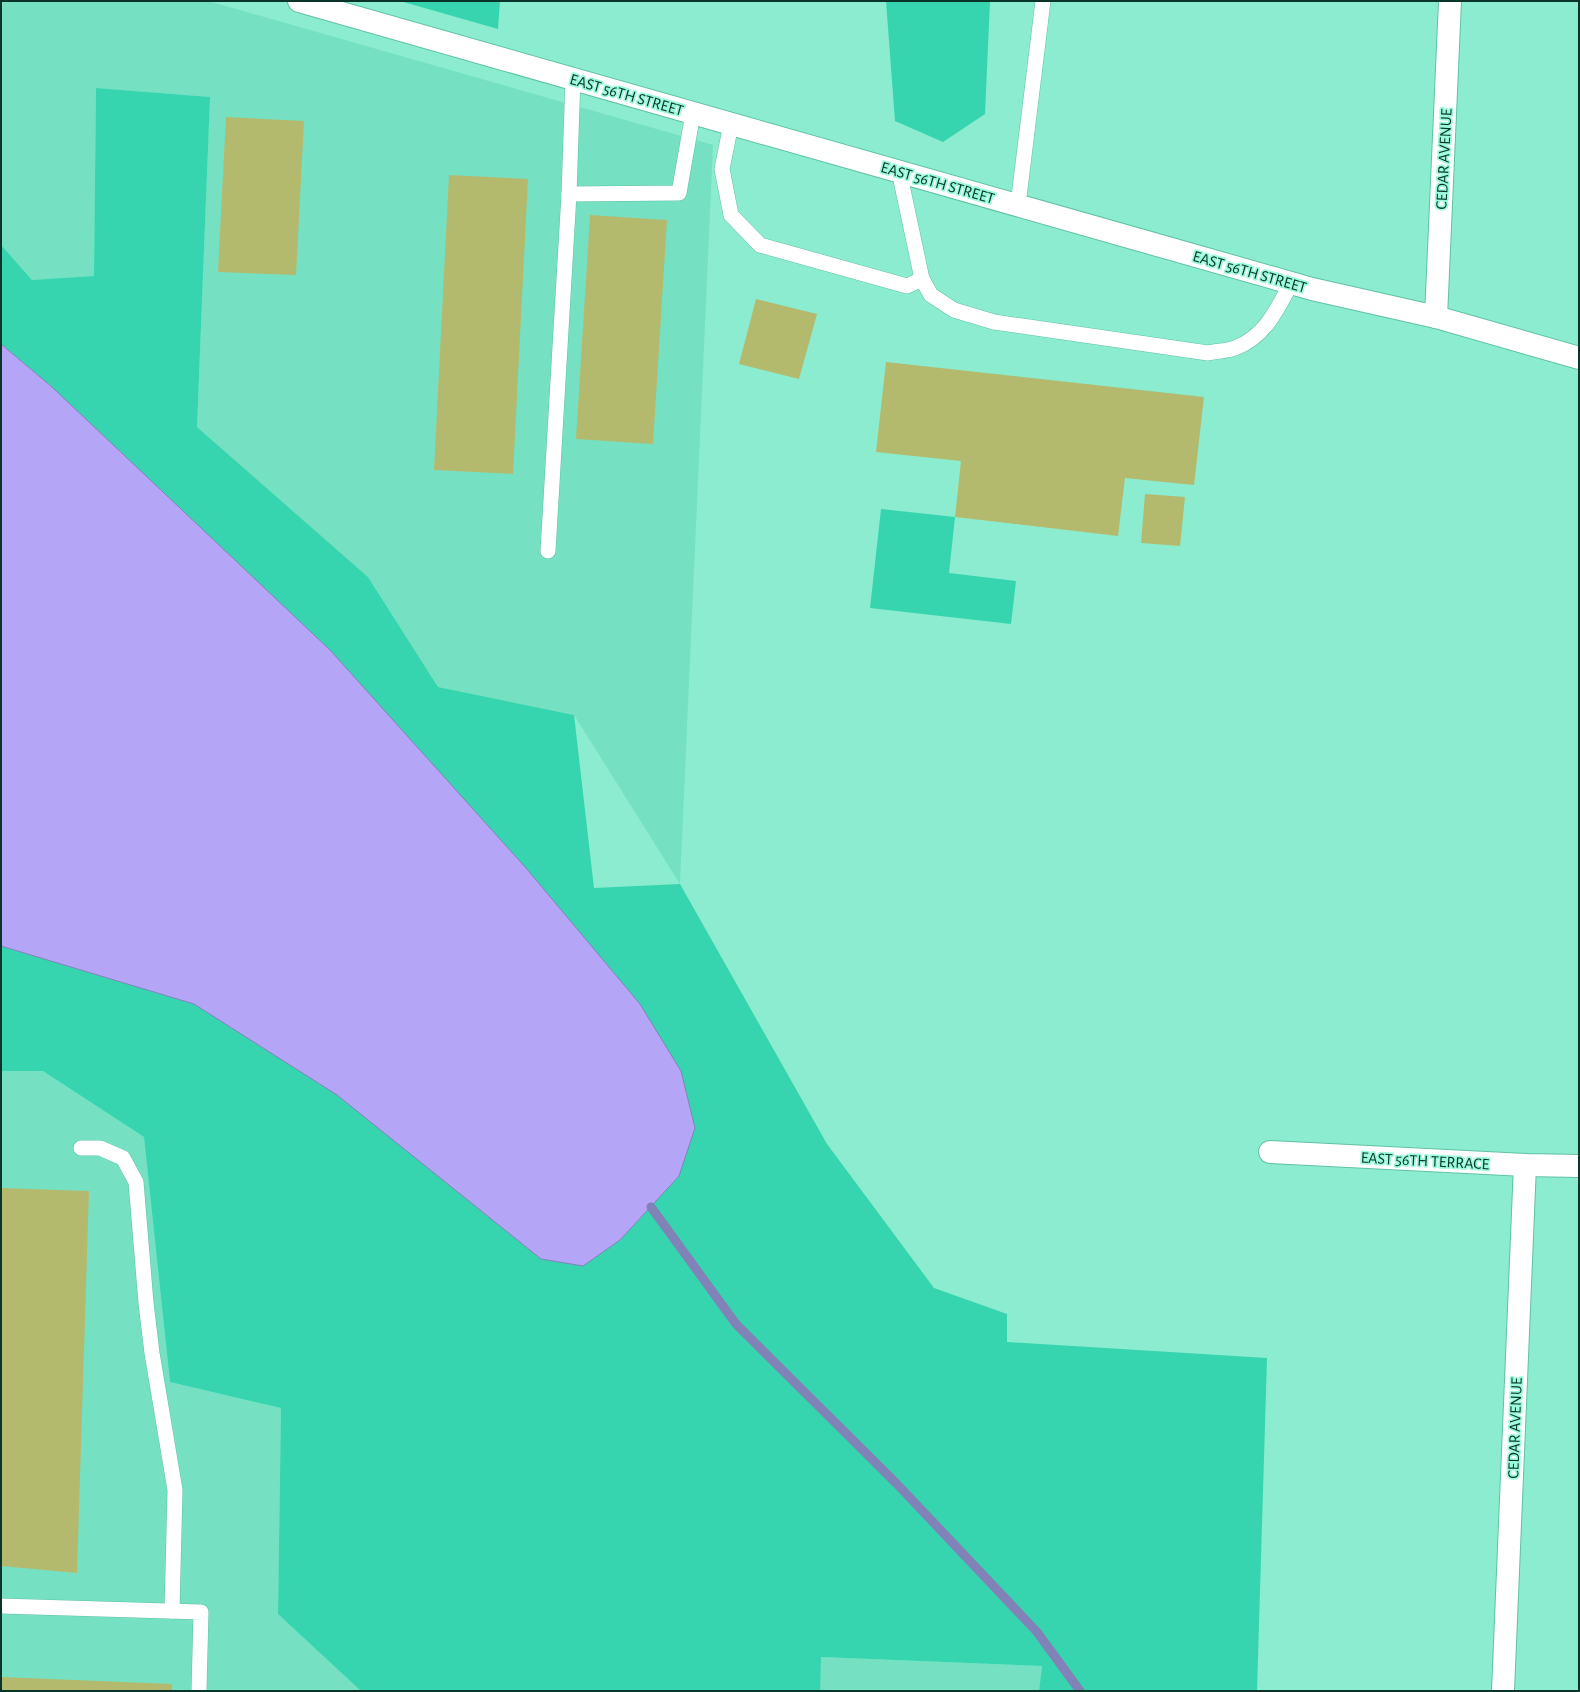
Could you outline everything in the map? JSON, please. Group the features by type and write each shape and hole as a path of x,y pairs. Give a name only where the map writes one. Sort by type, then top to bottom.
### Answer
{"street":[{"name":"EAST 56TH STREET","path":"299,1 1291,282 1436,317 1579,358"},
{"name":"CEDAR AVENUE","path":"1436,317 1450,1"},
{"name":"EAST 56TH TERRACE","path":"1270,1152 1525,1165 1579,1166"},
{"name":"CEDAR AVENUE","path":"1503,1691 1525,1165"}],"lane":[{"path":"1018,205 1043,1"},
{"path":"548,550 569,194 573,78"},
{"path":"569,194 679,193 693,113"},
{"path":"731,124 722,169 731,215 760,245 906,286 922,279"},
{"path":"899,171 922,279 932,295 954,310 994,322 1208,353 1236,348 1256,336 1274,317 1291,282"},
{"path":"81,1148 100,1148 123,1158 136,1182 146,1303 152,1353 175,1490 172,1611"},
{"path":"1,1606 201,1612 199,1691"}],"shaded area":[{"path":"1,1 208,1 713,145 680,884 574,715 438,687 368,577 197,427 210,97 96,88 94,276 32,280 1,245"},
{"path":"400,1 500,1 498,29"},
{"path":"886,1 990,1 985,114 943,142 895,121"},
{"path":"96,88 210,97 197,427 368,577 438,687 574,715 594,888 680,884 827,1144 934,1288 1007,1314 1007,1342 1267,1358 1257,1691 1039,1691 1042,1666 821,1657 820,1691 361,1691 278,1614 281,1408 170,1382 144,1137 43,1071 1,1071 1,946 194,1004 337,1095 541,1259 620,1240 679,1176 52,387 1,344 1,245 32,280 94,276"},
{"path":"1,344 52,387 330,650 526,868 640,1004 681,1071 695,1128 679,1176 620,1240 583,1266 541,1259 337,1095 194,1004 1,946"},
{"path":"881,509 955,517 949,573 1016,581 1011,624 870,608"},
{"path":"1,1071 43,1071 144,1137 170,1382 281,1408 278,1614 361,1691 1,1691"},
{"path":"820,1657 1042,1666 1039,1691 820,1691"}],"building":[{"path":"226,117 304,121 296,275 218,272"},
{"path":"449,175 528,179 513,474 434,470"},
{"path":"590,215 667,220 653,444 576,439"},
{"path":"756,299 817,314 799,379 739,364"},
{"path":"886,362 1204,397 1194,485 1125,478 1118,536 955,517 961,461 876,452"},
{"path":"1145,494 1185,497 1180,546 1141,543"},
{"path":"1,1188 89,1191 77,1573 1,1566"},
{"path":"1,1677 172,1684 172,1691 1,1691"}],"waterway":[{"path":"651,1207 736,1324 896,1483 1037,1632 1080,1691"}]}
